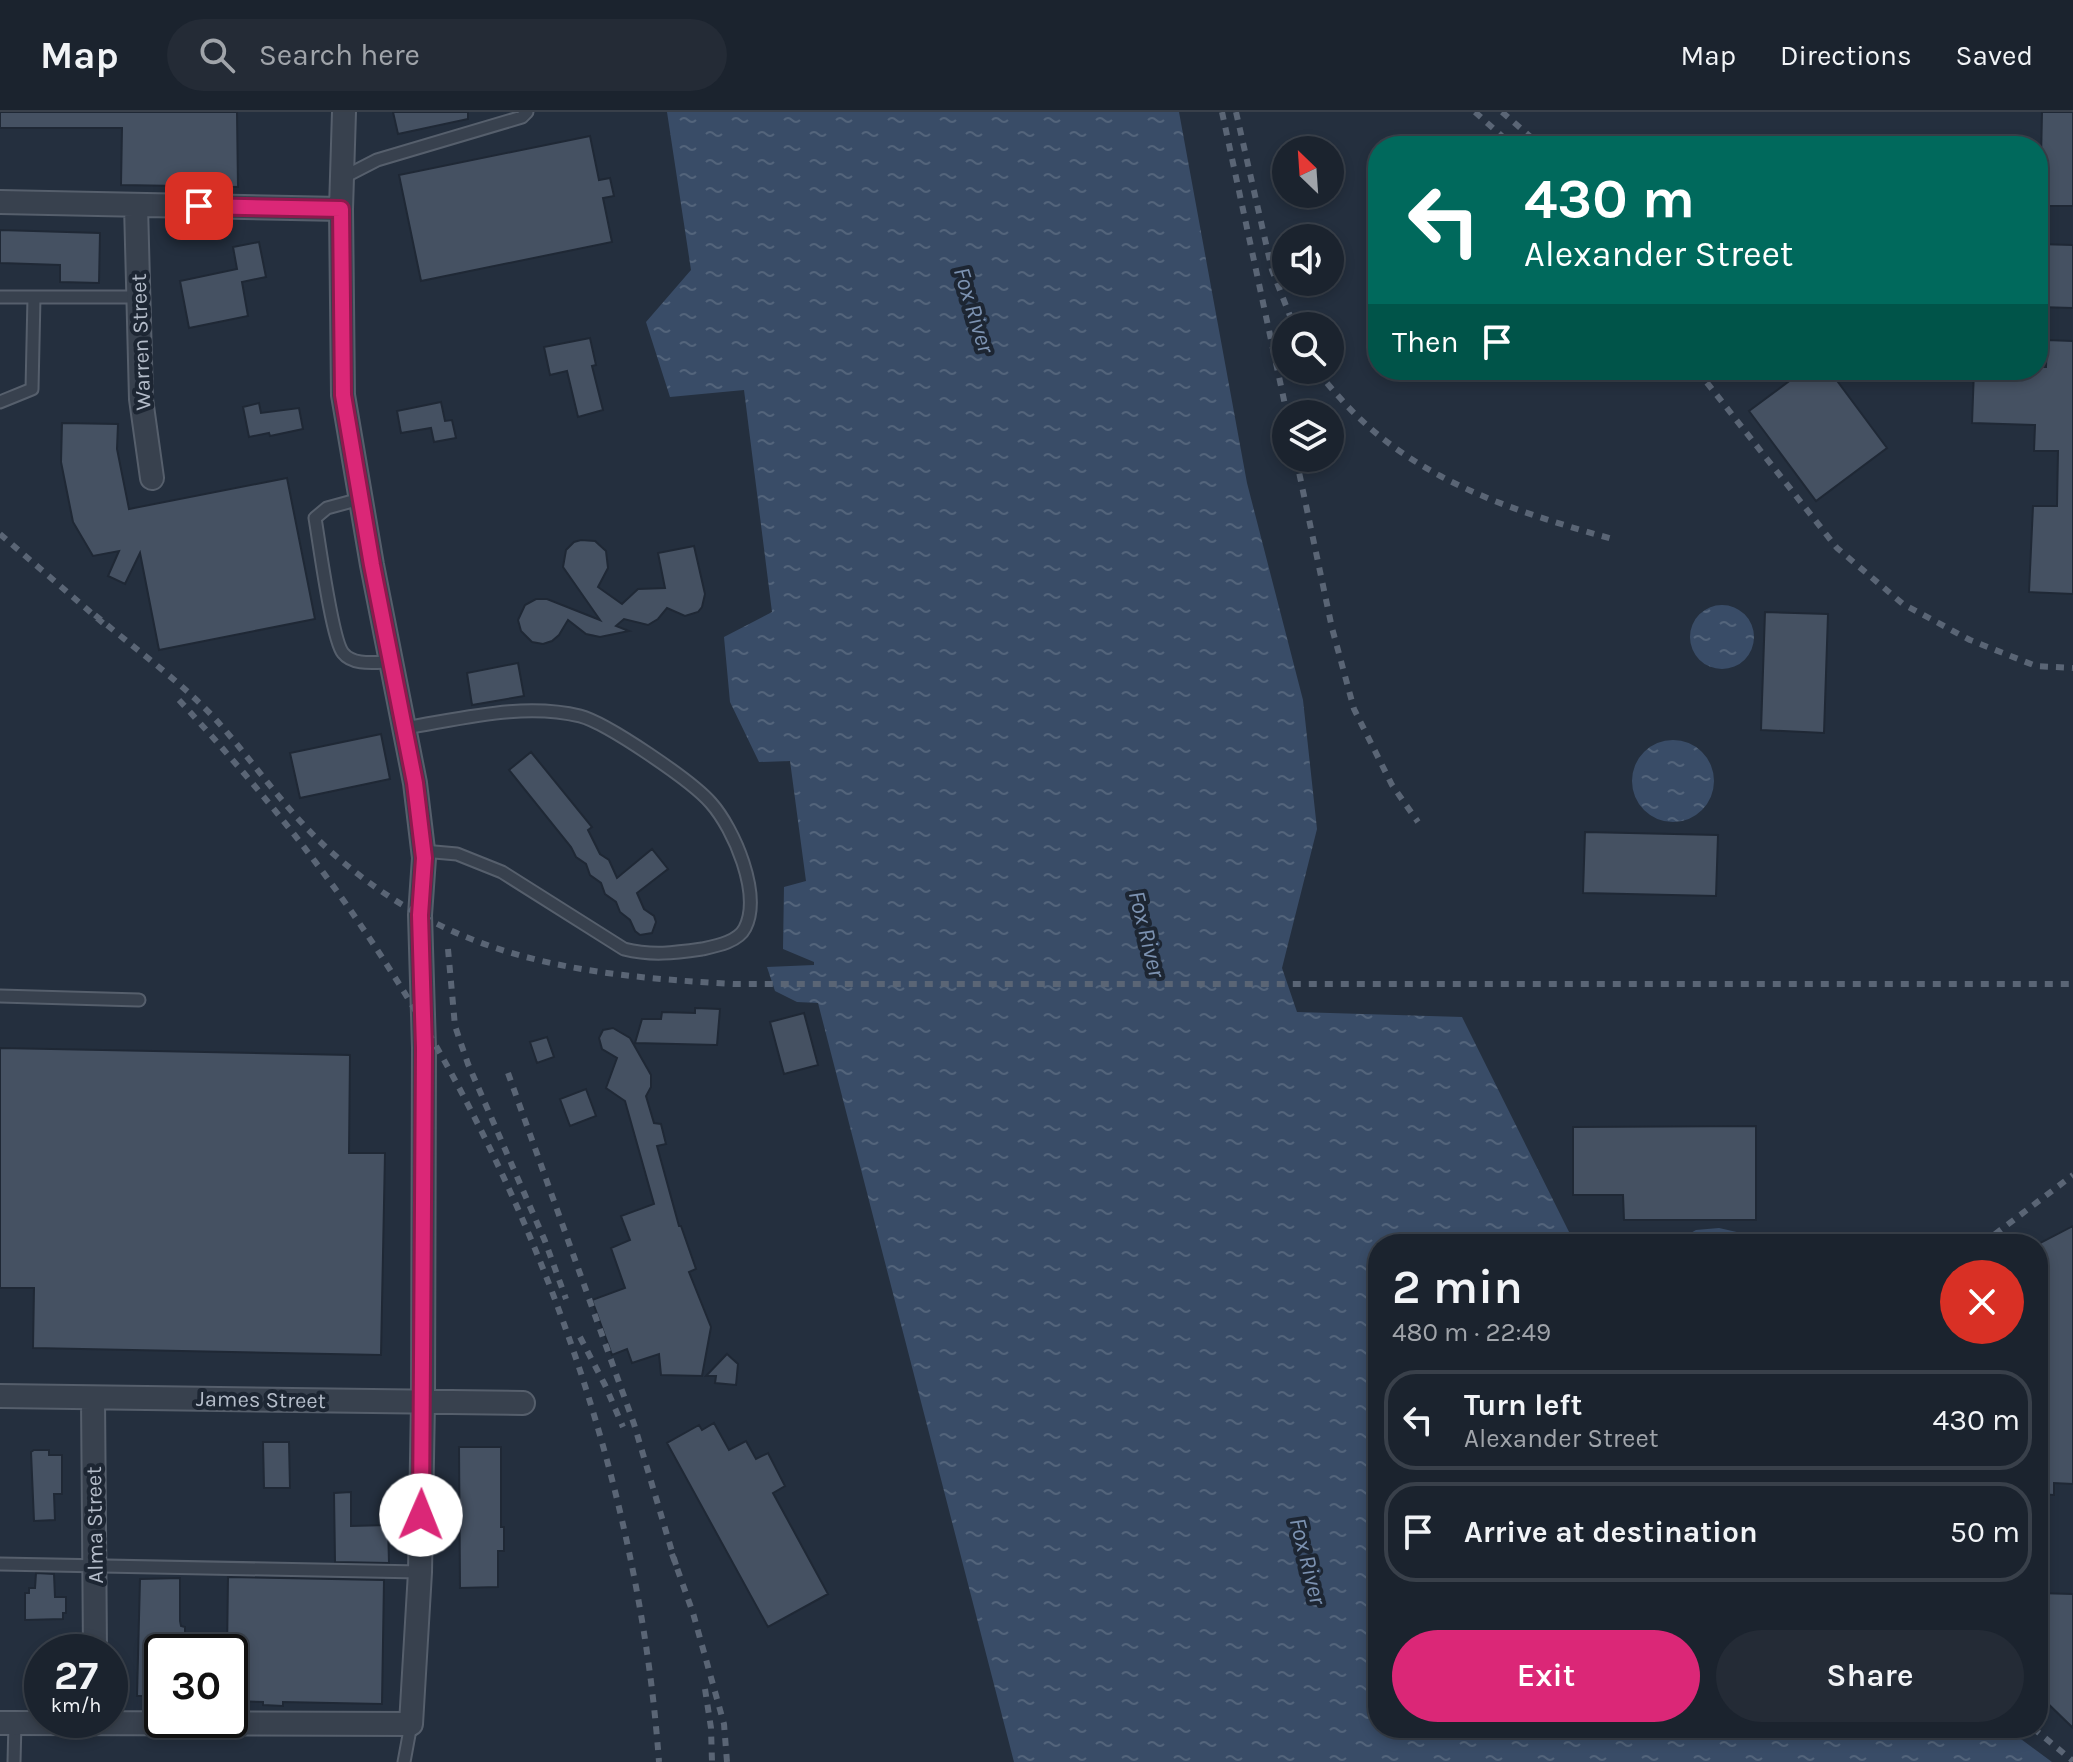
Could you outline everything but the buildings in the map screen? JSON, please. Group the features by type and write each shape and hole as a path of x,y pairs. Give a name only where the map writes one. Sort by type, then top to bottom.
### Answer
{"street":[{"path":"128,1721 411,1724 420,1572 423,1402 424,1048 420,915 423,851 415,783 343,395 341,209 344,112"},
{"path":"0,202 341,209"},
{"name":"Warren Street","path":"136,205 141,399 152,478"},
{"name":"James Street","path":"0,1396 523,1403"},
{"name":"Alma Street","path":"93,1398 95,1634"}],"lane":[{"path":"342,178 377,160 522,117 527,112"},
{"path":"0,297 138,297"},
{"path":"0,402 32,389 34,297"},
{"path":"360,499 327,508 315,518 335,633 343,653 355,662 391,662"},
{"path":"404,728 531,710 583,717 682,777 710,801 724,819 745,868 750,895 749,912 744,929 732,940 709,948 666,955 644,954 624,949 502,872 457,854 423,851"},
{"path":"0,996 139,1000"},
{"path":"0,1564 420,1572"},
{"path":"7,1723 14,1762"},
{"path":"404,1762 411,1724"}],"water":[{"name":"Fox River","path":"667,112 1179,112 1247,483 1303,700 1317,829 1282,968 1297,1012 1462,1017 1570,1234 1368,1234 1368,1738 2020,1738 2052,1762 1014,1762 818,1003 797,1002 775,991 767,967 814,965 814,962 783,949 784,887 806,881 790,761 759,762 730,702 724,637 772,612 744,390 670,397 646,322 691,270"},
{"path":"1722,605 1740,611 1748,619 1754,637 1748,655 1740,663 1722,669 1704,663 1696,655 1690,637 1696,619 1704,611"},
{"path":"1673,740 1689,743 1702,752 1711,765 1714,781 1711,797 1702,810 1689,819 1673,822 1657,819 1644,810 1635,797 1632,781 1635,765 1644,752 1657,743"},
{"path":"1719,1228 1743,1234 1689,1234 1696,1230"}],"railway":[{"path":"1222,112 1284,400"},
{"path":"1236,112 1272,270 1288,312"},
{"path":"1475,112 1502,136"},
{"path":"1502,112 1530,136"},
{"path":"1705,380 1837,548 1903,604 1970,640 2036,666 2073,668"},
{"path":"1328,384 1369,427 1433,472 1541,518 1616,540"},
{"path":"1299,472 1332,628 1354,709 1392,785 1418,822"},
{"path":"0,534 103,623"},
{"path":"95,615 205,708 314,835 375,887 422,916 469,938 518,955 569,967 621,975 733,984 2073,984"},
{"path":"179,700 278,814 368,936 426,1029 479,1126 526,1227 566,1331 600,1437 627,1544 647,1653 659,1762"},
{"path":"448,949 455,1026 566,1299"},
{"path":"508,1073 634,1424 676,1565"},
{"path":"1995,1234 2073,1175"},
{"path":"580,1337 623,1427"},
{"path":"672,1554 693,1613 724,1724 727,1762"},
{"path":"705,1689 712,1762"},
{"path":"2045,1738 2073,1761"}],"route":[{"path":"199,206 341,209 343,395 372,565 415,783 424,858 420,915 424,1048 421,1515"}]}
